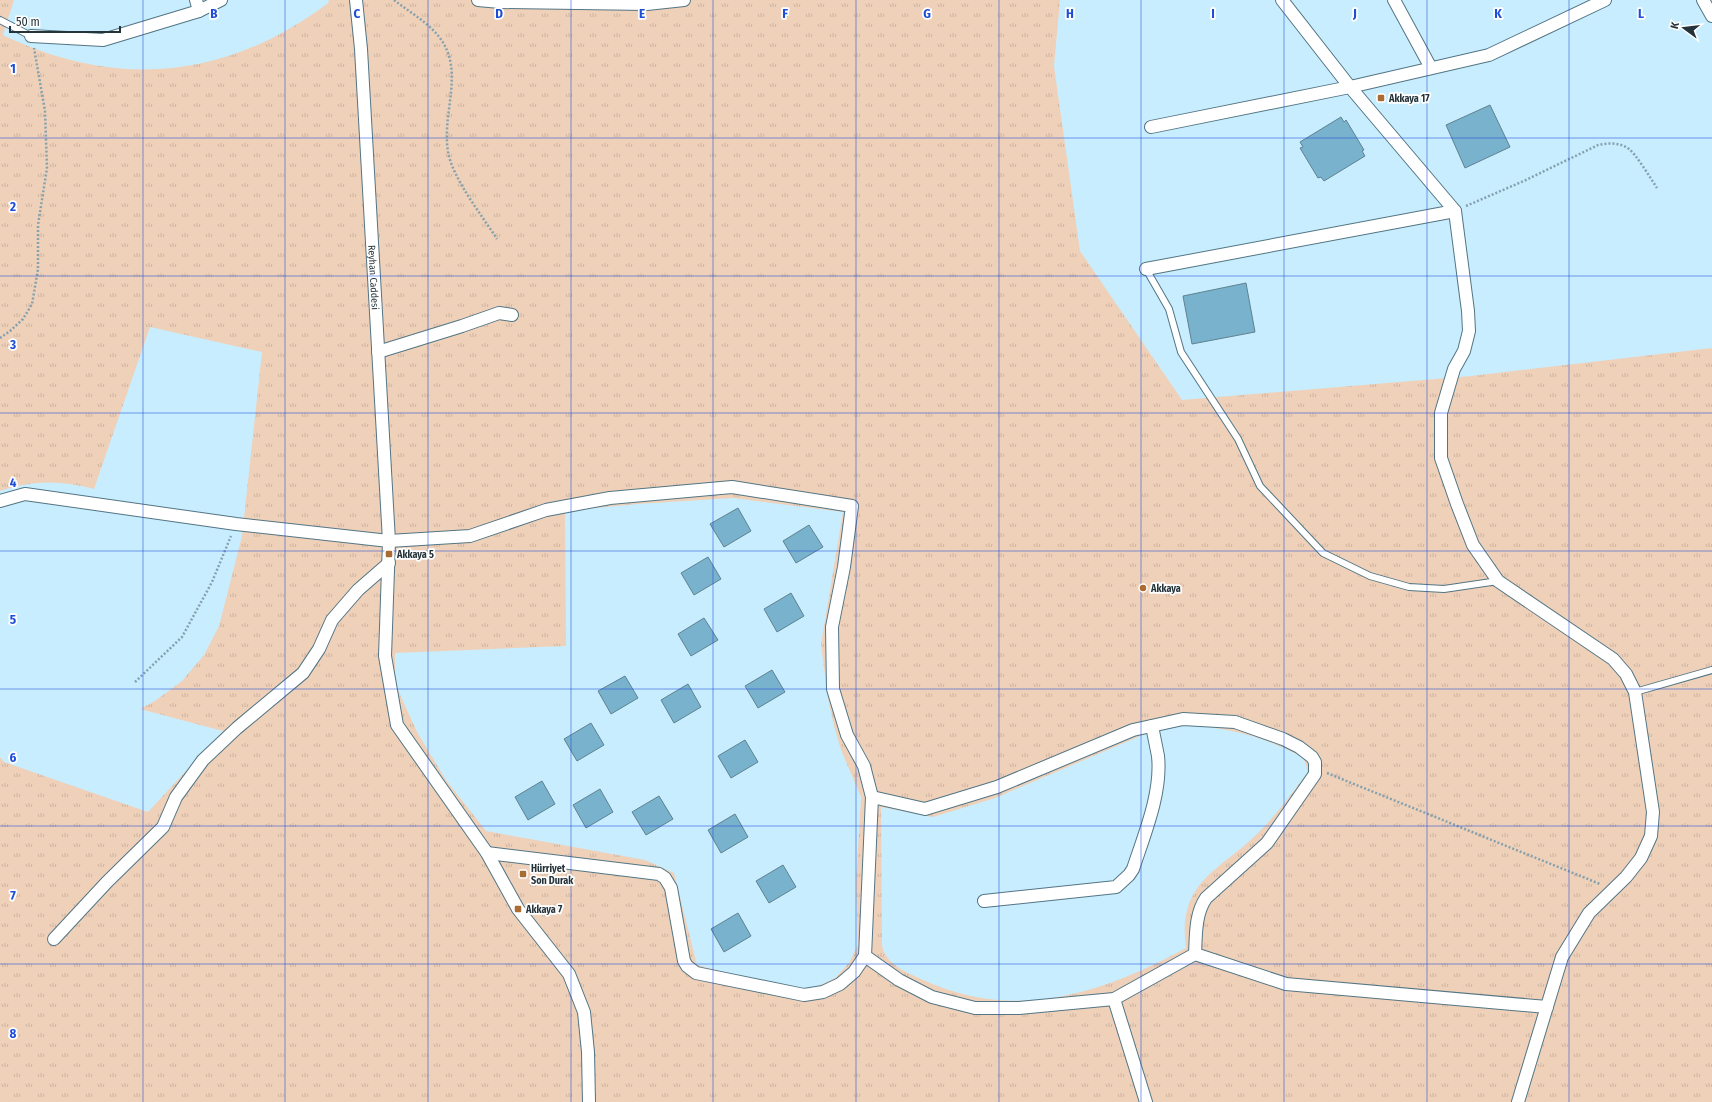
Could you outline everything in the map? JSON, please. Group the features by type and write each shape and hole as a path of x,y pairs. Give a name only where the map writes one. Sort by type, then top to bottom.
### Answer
{"street":[{"path":"31,36 103,40 198,5 221,0"},
{"name":"Reyhan Caddesi","path":"356,0 361,49 390,541 385,656 397,725 487,854 518,909 569,974 584,1012 588,1052 589,1102"},
{"path":"478,0 500,2 647,4 684,0"},
{"path":"1282,0 1350,87 1455,212 1468,311 1469,331 1464,351 1454,369 1441,413 1441,458 1473,545 1498,581 1613,659 1626,674 1636,692 1653,812 1650,836 1641,858 1626,876 1589,913 1562,957 1516,1102"},
{"path":"1394,0 1431,68"},
{"path":"1703,0 1712,16"},
{"path":"1151,127 1350,87 1489,55 1599,1"},
{"path":"1146,269 1455,212"},
{"path":"378,352 499,313 512,315"},
{"path":"0,501 24,494 236,524 390,541 470,536 546,510 610,498 732,487 852,506 844,567 832,627 833,689 847,735 864,766 872,797 865,956 854,972 840,984 823,992 804,995 696,973 687,966 684,961 671,888 659,874 487,854"},
{"path":"54,939 163,827 176,797 203,760 237,728 303,673 320,649 332,620 358,590 389,559"},
{"path":"872,797 925,809 997,787 1133,730 1183,718 1235,722 1283,739 1299,747 1312,757 1316,768 1315,774 1267,843 1206,898 1200,906 1195,954"},
{"path":"984,901 1116,887 1129,875 1133,869 1152,810 1158,757 1152,726"},
{"path":"865,956 899,980 932,997 975,1008 1020,1008 1114,999 1195,954 1286,984 1547,1007"},
{"path":"1114,999 1146,1102"}],"lane":[{"path":"0,20 31,36"},
{"path":"1146,269 1169,309 1181,352 1238,439 1260,486 1323,553 1370,576 1409,587 1444,589 1498,581"},
{"path":"1636,692 1712,670"}],"path":[{"path":"394,0 433,30 447,48 452,63 452,79 446,128 448,152 454,172 497,239"},
{"path":"0,338 23,319 32,304 38,269 38,225 46,161 45,111 31,36"},
{"path":"1455,212 1598,145 1609,143 1630,149 1657,188"},
{"path":"135,682 182,637 212,582 236,524"},
{"path":"1316,768 1613,889"}],"green space":[{"path":"0,0 14,0 3,35 46,53 88,64 129,69 170,68 211,61 251,48 290,28 328,3 329,0 1060,0 1054,66 1080,251 1182,400 1471,376 1712,348 1712,1102 0,1102 0,757 4,762 148,812 223,731 140,709 155,701 182,681 204,655 219,626 242,536 262,352 150,327 94,489 70,484 47,482 12,487 0,491","holes":["733,498 843,512 821,644 828,699 834,726 841,750 861,797 856,883 858,945 849,963 835,978 816,987 798,991 697,965 674,873 645,860 486,831 446,780 417,732 397,688 395,676 395,653 566,646 565,511 637,504","1192,725 1240,733 1275,744 1302,758 1306,765 1307,773 1266,825 1204,880 1195,892 1188,907 1185,925 1186,948 1122,978 1089,990 1056,997 1023,1001 990,999 956,992 909,973 897,966 887,957 882,945 881,807 933,817 995,798 1145,734 1160,729"]}],"building":[{"path":"1490,105 1510,147 1465,168 1446,125"},
{"path":"1341,117 1344,122 1346,120 1364,150 1362,151 1365,156 1324,181 1321,177 1318,178 1300,148 1303,147 1300,142"},
{"path":"1246,283 1255,332 1192,344 1183,296"},
{"path":"738,508 751,531 724,547 710,524"},
{"path":"809,525 823,547 796,563 783,541"},
{"path":"708,557 721,579 694,595 681,573"},
{"path":"791,593 804,616 777,632 764,609"},
{"path":"704,618 718,640 691,656 678,634"},
{"path":"772,670 785,692 758,708 745,686"},
{"path":"625,676 638,698 611,714 598,691"},
{"path":"688,684 701,707 674,723 661,700"},
{"path":"591,723 604,745 577,761 564,739"},
{"path":"745,740 758,762 731,778 718,756"},
{"path":"542,781 555,804 528,820 515,797"},
{"path":"600,789 613,812 586,828 573,805"},
{"path":"659,796 673,819 646,835 632,812"},
{"path":"735,814 748,837 721,853 708,830"},
{"path":"783,865 796,887 769,903 756,881"},
{"path":"738,913 751,936 724,952 711,929"}],"place":[{"name":"Akkaya 17","path":"1381,98"},
{"name":"Akkaya 5","path":"389,554"},
{"name":"Akkaya","path":"1143,588"},
{"name":"Hürriyet Son Durak","path":"523,874"},
{"name":"Akkaya 7","path":"518,909"}]}
